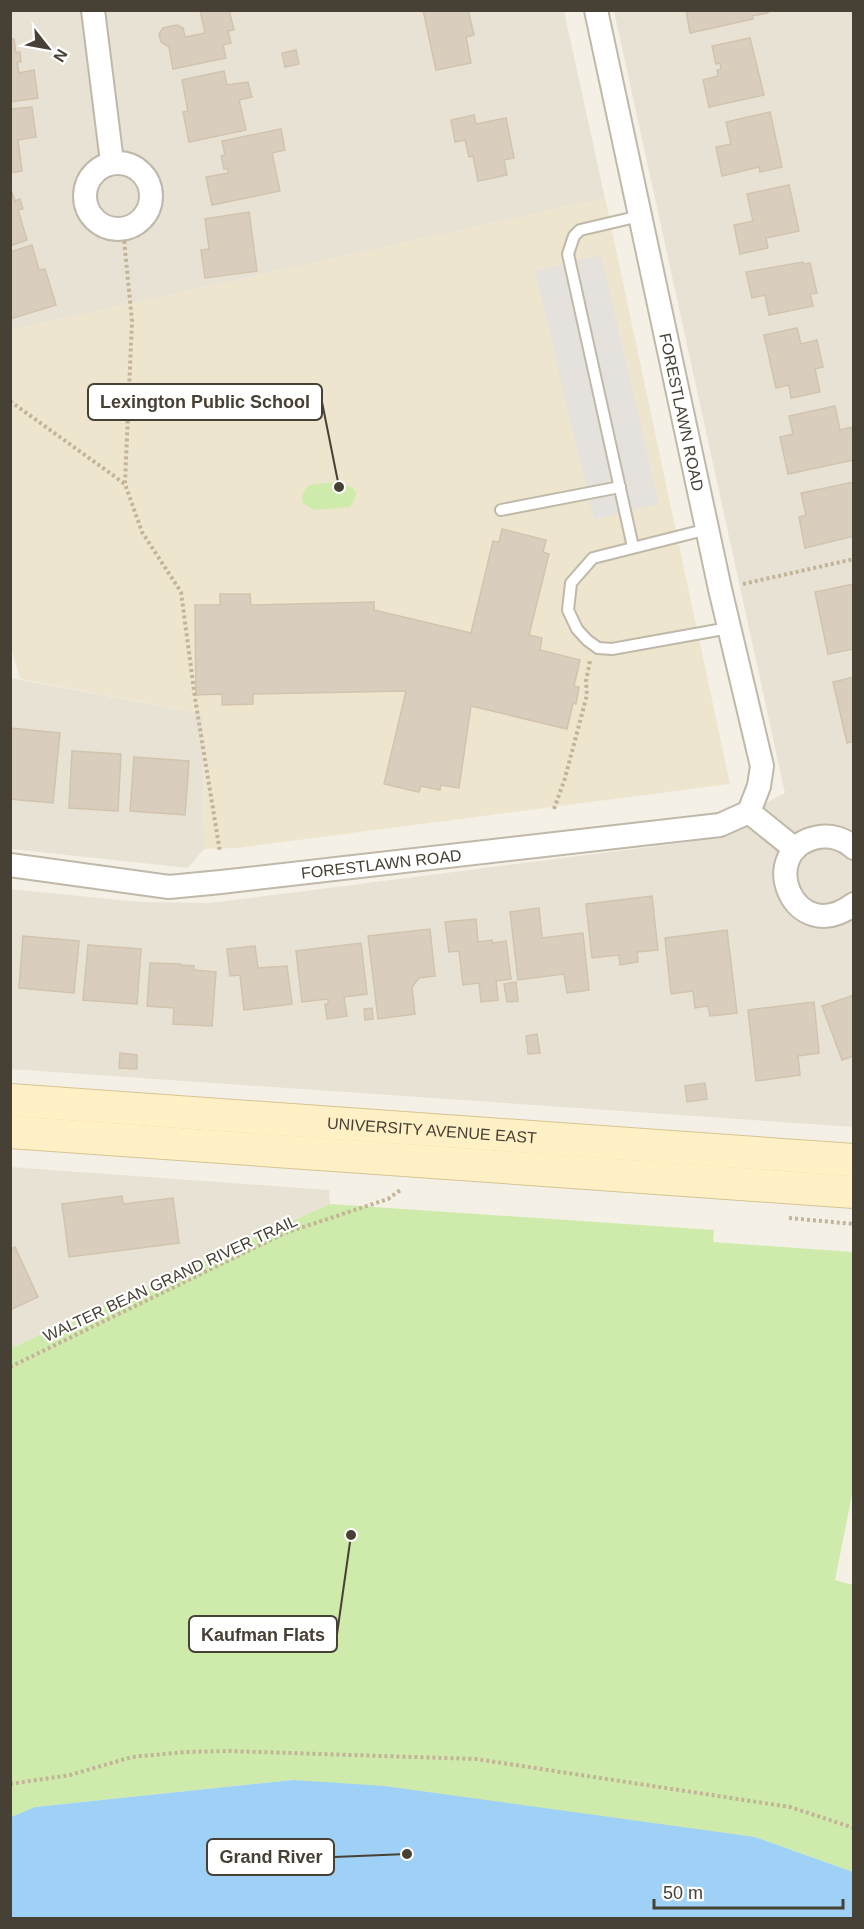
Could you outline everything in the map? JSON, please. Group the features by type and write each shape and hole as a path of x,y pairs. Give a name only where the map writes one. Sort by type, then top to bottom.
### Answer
{"main road":[{"name":"UNIVERSITY AVENUE EAST","path":"10,1100 71,1120 854,1192"},
{"name":"UNIVERSITY AVENUE EAST","path":"10,1132 71,1120 854,1160"}],"street":[{"path":"93,10 112,162"},
{"name":"FORESTLAWN ROAD","path":"10,865 169,887 720,825 749,812 759,786 762,766 729,628 596,10"},
{"path":"112,162 134,166 143,173 150,185 152,197 146,214 138,223 123,230 101,225 90,216 85,206 84,193 87,182 101,166 112,162"},
{"path":"749,812 795,849"},
{"path":"854,848 839,838 826,836 812,838 795,849 788,861 785,875 788,890 794,902 805,911 831,916 854,904"}],"lane":[{"path":"633,548 568,254 574,236 580,230 640,216"},
{"path":"501,510 620,487"},
{"path":"708,529 593,558 572,583 568,609 577,628 598,648 612,649 729,628"}],"path":[{"path":"123,230 132,321 125,484 142,532 181,592 195,698 220,852"},
{"path":"10,401 125,484"},
{"path":"737,585 854,559"},
{"path":"554,809 565,778 587,695 586,681 591,657"},
{"name":"WALTER BEAN GRAND RIVER TRAIL","path":"10,1367 285,1233 388,1199 406,1186"},
{"path":"10,1784 70,1775 132,1757 185,1752 228,1751 476,1759 790,1808 854,1828"}],"shaded area":[{"path":"10,11 564,11 605,198 11,330"},
{"path":"614,11 853,11 853,1127 11,1069 10,889 140,902 210,903 689,842 785,793"},
{"path":"605,198 730,784 237,848 204,849 203,714 20,679 10,644 10,330"},
{"path":"601,255 659,504 594,520 535,271"},
{"path":"11,678 203,714 204,849 188,868 11,849"},
{"path":"10,1167 329,1190 330,1204 11,1348"}],"green space":[{"path":"336,482 351,487 356,492 350,507 314,510 303,503 303,493 309,485"},
{"path":"330,1204 714,1230 713,1242 853,1252 853,1490 835,1580 853,1585 853,1872 755,1837 293,1780 35,1807 11,1817 11,1348"}],"water":[{"path":"293,1780 384,1786 755,1837 853,1872 853,1918 11,1918 11,1817 35,1807"}],"building":[{"path":"200,10 229,10 234,30 228,31 231,43 223,45 226,58 173,69 169,47 161,42 159,34 163,28 177,25 183,28 185,37 205,33"},
{"path":"423,10 468,10 474,35 466,37 471,63 436,70"},
{"path":"686,10 768,10 768,13 752,16 753,19 690,33"},
{"path":"750,38 764,95 709,107 703,80 718,76 717,70 721,69 720,63 716,64 712,46"},
{"path":"10,39 14,39 16,53 20,52 21,62 17,62 19,73 34,70 38,98 10,102"},
{"path":"296,50 299,64 285,67 282,53"},
{"path":"224,71 227,85 248,82 252,97 239,100 246,130 189,142 183,112 188,111 182,80"},
{"path":"32,107 36,137 18,140 22,171 10,173 10,109"},
{"path":"770,112 782,167 760,172 759,167 722,176 716,147 731,144 726,122"},
{"path":"474,115 476,124 506,118 514,158 504,160 507,175 478,181 473,156 469,157 465,140 455,142 451,120"},
{"path":"281,129 285,150 272,153 280,191 212,205 206,177 228,173 228,169 224,169 221,156 225,155 222,141"},
{"path":"789,185 799,231 766,238 768,248 740,254 734,225 753,221 747,194"},
{"path":"10,187 15,201 20,199 23,209 18,210 27,240 10,246"},
{"path":"249,212 257,271 205,278 201,250 209,249 205,219"},
{"path":"32,245 39,270 45,269 56,305 10,319 10,252"},
{"path":"803,262 804,264 810,263 817,293 810,294 813,306 769,315 765,295 752,298 746,272"},
{"path":"797,328 801,344 817,340 823,367 815,369 820,392 791,398 789,385 776,388 764,335"},
{"path":"835,406 840,430 852,427 854,460 788,474 780,437 793,434 789,416"},
{"path":"854,482 854,536 805,548 799,517 806,515 801,493"},
{"path":"502,529 546,540 543,552 549,554 529,635 542,638 540,650 580,660 574,686 579,687 567,729 471,706 459,788 441,785 440,790 421,786 419,792 384,784 406,691 253,694 253,704 222,705 222,694 196,695 195,605 220,605 220,594 250,594 251,605 374,602 374,610 471,633 493,541 499,542"},
{"path":"854,584 854,649 828,654 815,592"},
{"path":"854,677 854,741 847,743 833,682"},
{"path":"10,728 60,733 53,803 10,799"},
{"path":"72,751 121,754 118,811 69,808"},
{"path":"134,757 189,761 185,815 130,811"},
{"path":"652,896 658,950 637,952 638,962 620,965 619,955 592,958 586,904"},
{"path":"539,908 542,938 583,933 589,990 567,993 564,974 518,980 510,912"},
{"path":"476,919 478,942 506,941 511,979 496,981 498,1000 481,1002 479,983 463,985 459,951 449,952 445,922"},
{"path":"430,929 435,976 419,978 412,987 415,1014 378,1019 368,936"},
{"path":"727,930 737,1013 710,1016 708,1006 695,1008 693,991 671,994 665,938"},
{"path":"23,936 79,941 74,993 19,988"},
{"path":"361,943 367,994 344,997 347,1016 327,1019 325,1004 328,1004 328,999 302,1002 296,951"},
{"path":"88,945 141,949 137,1004 83,1000"},
{"path":"255,946 258,968 287,966 292,1004 244,1010 240,975 230,976 227,949"},
{"path":"150,963 181,964 194,966 194,970 216,972 212,1026 173,1024 174,1008 147,1006"},
{"path":"516,982 518,1001 507,1002 504,984"},
{"path":"854,995 854,1056 842,1060 822,1006"},
{"path":"814,1002 819,1053 798,1056 800,1075 756,1081 748,1010"},
{"path":"372,1008 373,1019 365,1020 364,1009"},
{"path":"537,1034 540,1053 528,1054 526,1036"},
{"path":"120,1053 137,1055 137,1069 119,1068"},
{"path":"705,1083 707,1099 687,1102 685,1086"},
{"path":"122,1196 123,1204 173,1198 179,1243 69,1257 62,1204"},
{"path":"15,1247 38,1297 10,1310 10,1249"}],"place":[{"name":"Lexington Public School","path":"339,487"},
{"name":"Kaufman Flats","path":"351,1535"},
{"name":"Grand River","path":"407,1854"}]}
